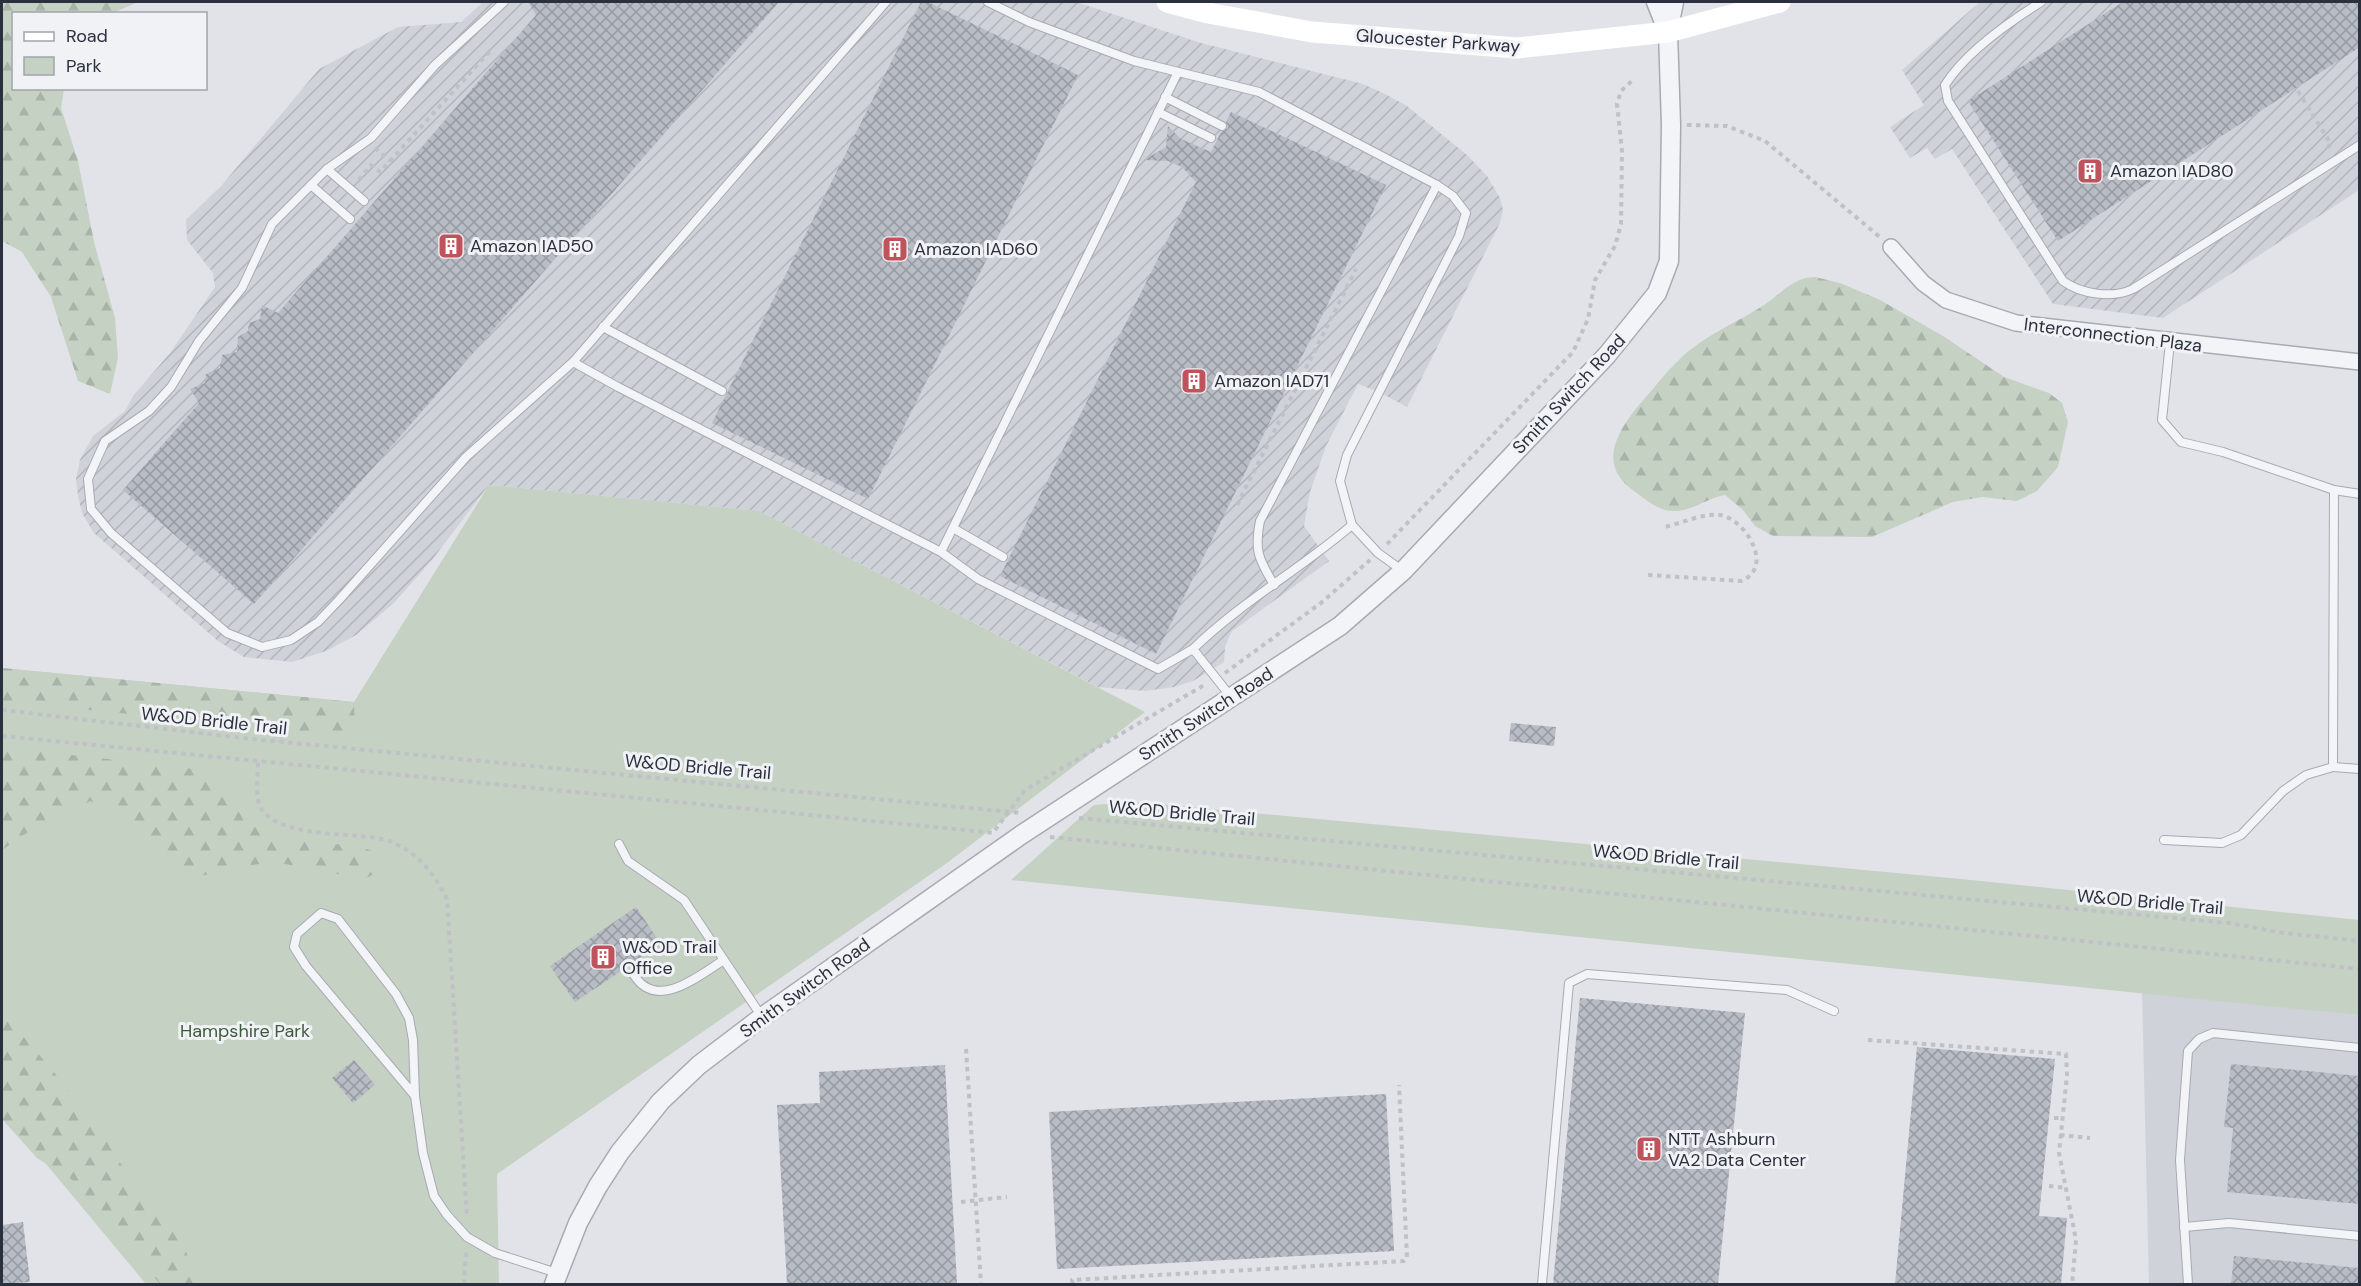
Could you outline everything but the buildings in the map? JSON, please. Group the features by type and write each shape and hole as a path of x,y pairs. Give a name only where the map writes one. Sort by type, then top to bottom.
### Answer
{"main road":[{"name":"Gloucester Parkway","path":"1167,2 1208,13 1312,32 1517,48 1668,32 1780,2"}],"street":[{"name":"Smith Switch Road","path":"1656,2 1668,32"},
{"name":"Smith Switch Road","path":"555,1279 598,1186 620,1152 661,1101 699,1065 762,1017 1021,835 1340,626 1403,571 1607,356 1657,293 1670,254 1671,126 1668,32 1674,2"},
{"name":"Interconnection Plaza","path":"1891,247 1923,283 1946,300 2016,323 2360,362"}],"lane":[{"path":"504,2 435,65 371,138 327,169 272,224 242,288 199,340 171,387 149,411 105,441 88,480 91,509 111,533 227,633 262,646 291,640 318,622 466,457 573,362 886,2"},
{"path":"988,2 1029,22 1134,61 1259,92 1437,185 1453,196 1466,213 1459,236 1347,455 1340,481 1352,525 1378,553 1403,571"},
{"path":"2041,2 2021,15 1955,69 1945,85 1947,101 2063,281 2075,290 2121,295 2133,289 2360,145"},
{"path":"941,552 1178,72"},
{"path":"1165,97 1222,126"},
{"path":"1158,112 1211,138"},
{"path":"327,169 364,201"},
{"path":"311,185 350,219"},
{"path":"1274,585 1258,557 1255,544 1260,521 1437,185"},
{"path":"603,327 722,391"},
{"path":"2170,342 2162,420 2181,442 2223,452 2334,490 2360,494"},
{"path":"573,362 628,393 941,552 978,579 1158,669 1193,649 1218,625 1320,552 1352,525"},
{"path":"2333,766 2334,490"},
{"path":"953,528 1003,557"},
{"path":"1193,649 1231,697"},
{"path":"2164,840 2222,843 2241,836 2283,791 2306,775 2333,766 2360,769"},
{"path":"619,844 628,861 684,900 762,1017"},
{"path":"415,1096 306,966 294,947 297,934 321,913 338,919 396,994 409,1018 413,1040 415,1096 423,1153 434,1196 467,1237 495,1253 555,1279"},
{"path":"634,975 639,983 657,992 676,989 724,960"},
{"path":"1542,1284 1569,983 1587,974 1787,990 1834,1011"},
{"path":"2187,1284 2180,1160 2188,1051 2199,1039 2212,1033 2360,1048"},
{"path":"2184,1227 2229,1223 2360,1236"}],"path":[{"path":"356,183 371,165 380,172 490,51"},
{"path":"993,832 1025,790 1217,678 1322,603 1378,553 1573,352 1588,319 1595,280 1615,246 1621,224 1623,163 1617,104 1621,92 1634,79"},
{"path":"2298,91 2331,144 2316,156"},
{"path":"1671,126 1717,124 1737,129 1765,141 1891,247"},
{"path":"1237,505 1356,269"},
{"path":"1648,575 1741,581 1750,576 1756,568 1756,554 1750,540 1737,524 1726,517 1712,515 1665,527"},
{"name":"W&OD Bridle Trail","path":"2,710 252,739 1052,815 2229,922 2283,933 2360,941"},
{"path":"2,736 258,763 993,832 2360,969"},
{"path":"258,763 258,801 266,814 283,825 305,831 389,841 416,857 434,874 447,899 467,1237 464,1284"},
{"path":"1868,1040 2066,1054 2059,1153 2076,1240 2072,1284"},
{"path":"966,1049 981,1284"},
{"path":"1072,1284 1072,1280 1404,1261 1407,1258 1407,1230 1399,1085"},
{"path":"2054,1118 2062,1118"},
{"path":"2060,1135 2090,1138"},
{"path":"2049,1186 2066,1188"},
{"path":"962,1202 1007,1197"}],"shaded area":[{"path":"483,2 1076,2 1201,43 1363,84 1383,93 1407,106 1467,155 1487,176 1500,198 1503,210 1500,223 1407,407 1358,384 1326,446 1310,492 1304,526 1329,561 1231,632 1225,647 1224,662 1193,681 1174,687 1145,691 1098,687 759,511 489,485 432,560 394,603 356,635 326,651 292,662 244,657 218,641 94,533 82,513 78,496 76,479 80,460 93,436 125,411 133,396 170,353 215,287 213,273 187,240 186,220 222,185 319,69 398,27 461,22"},
{"path":"1980,2 2359,2 2359,190 2163,318 2053,304 1952,149 1935,159 1927,148 1910,158 1890,127 1924,105 1902,70"},
{"path":"2142,991 2359,1015 2359,1284 2149,1284"}],"green space":[{"path":"2,2 138,2 115,12 12,12 12,90 64,90 61,108 78,161 94,242 115,318 118,358 110,394 78,381 51,297 22,252 2,241"},
{"path":"1815,277 1840,283 1880,300 1943,336 2004,377 2049,393 2062,403 2068,422 2058,467 2037,491 2017,501 1982,497 1953,502 1872,537 1773,536 1755,526 1743,510 1725,495 1687,509 1669,511 1658,507 1634,491 1621,479 1614,466 1614,452 1624,425 1643,400 1688,351 1761,307 1792,284"},
{"name":"Hampshire Park","path":"489,485 759,511 1145,712 947,863 497,1174 499,1284 146,1284 2,1111 2,668 354,702"},
{"path":"2,668 354,702 355,737 2,701"},
{"path":"2,747 195,769 229,791 271,831 297,840 363,848 375,852 379,862 374,874 364,879 275,862 235,867 190,879 175,874 116,817 91,801 47,819 2,850"},
{"path":"1135,802 1961,879 2359,920 2359,1015 1011,880 1094,805"},
{"path":"2,1011 108,1136 117,1158 134,1183 179,1231 188,1257 205,1284 160,1284 71,1179 37,1158 2,1119"}],"place":[{"name":"Amazon IAD80","path":"2090,171"},
{"name":"Amazon IAD50","path":"451,246"},
{"name":"Amazon IAD60","path":"895,249"},
{"name":"Amazon IAD71","path":"1194,381"},
{"name":"W&OD Trail Office","path":"603,957"},
{"name":"NTT Ashburn VA2 Data Center","path":"1649,1149"}]}
